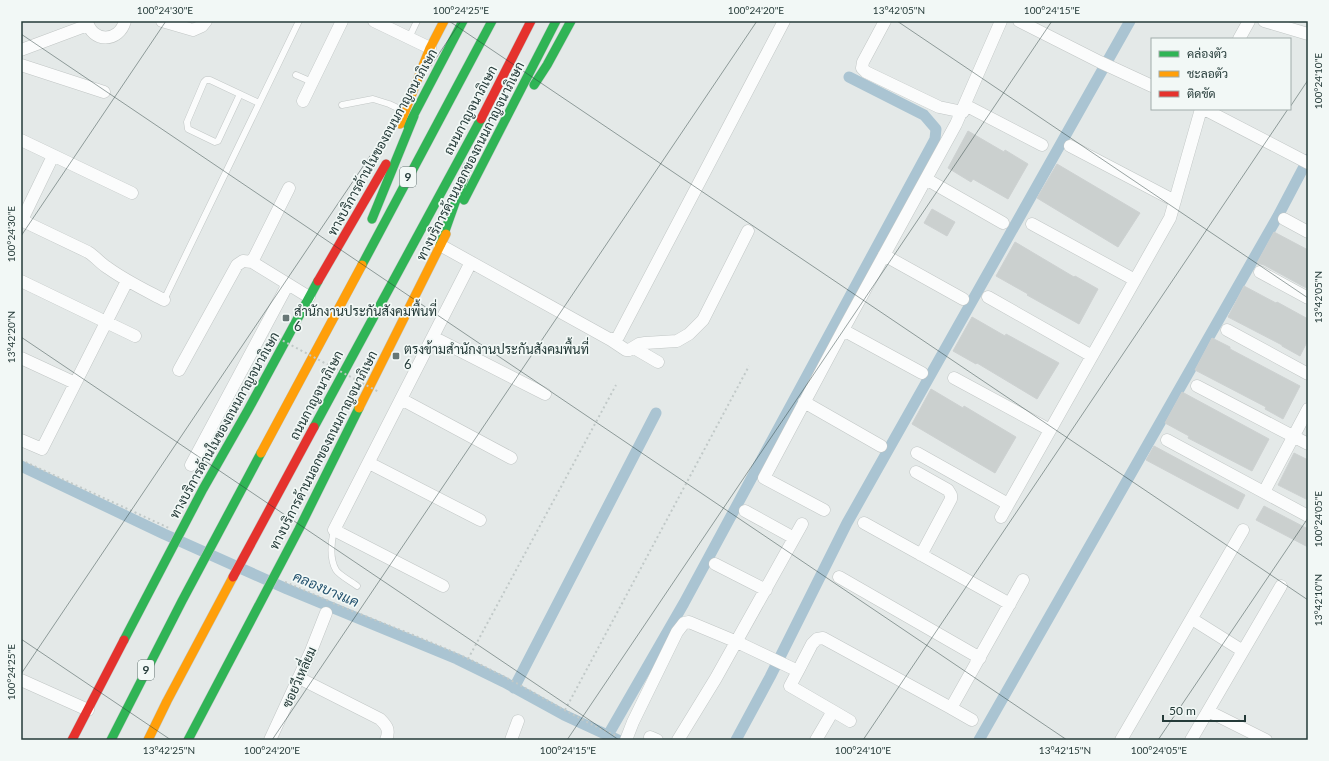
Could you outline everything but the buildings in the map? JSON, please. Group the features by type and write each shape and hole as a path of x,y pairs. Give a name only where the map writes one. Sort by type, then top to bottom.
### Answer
{"main road":[{"path":"396,133 430,48 444,21"},
{"name":"ทางบริการด้านในของถนนกาญจนาภิเษก","path":"72,740 203,489 252,404 309,297 414,116 463,21"},
{"name":"ถนนกาญจนาภิเษก","path":"111,740 182,601 492,21"},
{"name":"ถนนกาญจนาภิเษก","path":"148,740 166,701 491,101 531,21"},
{"name":"ทางบริการด้านนอกของถนนกาญจนาภิเษก","path":"188,740 299,529 440,245 483,165 556,21"},
{"path":"483,165 547,65 571,21"},
{"path":"440,245 491,101"},
{"path":"369,224 414,116"},
{"path":"383,169 388,154"},
{"path":"325,333 358,254"}],"street":[{"path":"21,50 88,23 90,29 95,35 102,38 110,38 122,29 125,21"},
{"path":"162,21 193,30 202,26 206,21"},
{"path":"303,101 342,21"},
{"path":"374,21 430,48"},
{"path":"611,340 618,337 784,21"},
{"path":"885,21 863,62 862,68 866,72 939,107 964,108 1042,145"},
{"path":"824,510 764,478 964,108 1000,21"},
{"path":"1019,21 1100,62 1151,86"},
{"path":"1240,38 1249,21"},
{"path":"1264,21 1308,34"},
{"path":"21,65 104,92"},
{"path":"1001,518 1170,218 1202,110"},
{"path":"1204,110 1308,163"},
{"path":"21,140 132,193"},
{"path":"1070,146 1175,201"},
{"path":"53,156 22,220 88,252 96,257 106,267 127,281 164,300"},
{"path":"926,179 1003,222"},
{"path":"252,262 289,188"},
{"path":"1284,219 1308,232"},
{"path":"1032,224 1134,280"},
{"path":"440,245 611,340 626,350 629,350 639,344 676,341 689,334 703,320 748,231"},
{"path":"884,255 962,299"},
{"path":"180,370 238,265 243,261 252,262 309,297"},
{"path":"443,586 334,530 471,262"},
{"path":"1260,272 1308,298"},
{"path":"21,281 135,336"},
{"path":"21,440 42,449 127,281"},
{"path":"191,465 288,284"},
{"path":"988,297 1092,356"},
{"path":"843,330 922,373"},
{"path":"1227,330 1308,374"},
{"path":"433,337 545,394"},
{"path":"634,348 658,362"},
{"path":"21,358 75,383"},
{"path":"954,378 1050,430"},
{"path":"1196,386 1308,444"},
{"path":"401,399 511,458"},
{"path":"804,402 881,446"},
{"path":"1264,492 1308,409"},
{"path":"1167,440 1308,516"},
{"path":"917,453 1008,504"},
{"path":"369,463 480,520"},
{"path":"916,472 948,490 951,495 921,555"},
{"path":"745,511 794,538"},
{"path":"678,740 737,642 802,524"},
{"path":"864,524 1010,604"},
{"path":"1121,740 1243,530"},
{"path":"715,564 766,590"},
{"path":"839,577 980,658"},
{"path":"952,708 1024,580"},
{"path":"1191,740 1281,586"},
{"name":"ซอยวีเหลี่ยม","path":"270,740 311,651 326,613"},
{"path":"1192,619 1243,651"},
{"path":"623,739 633,722 677,632 684,623 689,622 794,668"},
{"path":"850,721 790,686 794,668 817,639 824,638 972,720"},
{"path":"299,678 380,719 387,726 388,731 386,740"},
{"path":"21,680 88,710"},
{"path":"816,740 833,711"},
{"path":"1208,711 1266,740"},
{"path":"511,740 518,721"}],"lane":[{"path":"164,300 299,21"},
{"path":"409,38 417,21"},
{"path":"296,75 312,82"},
{"path":"240,94 218,141 215,142 188,129 187,122 206,80 210,80 260,103"},
{"path":"342,106 355,102 373,100 389,104 404,111"},
{"path":"334,530 331,543 332,556 337,571 357,586"}],"path":[{"path":"274,336 379,392"},
{"path":"565,710 749,366"},
{"path":"468,659 616,385"},
{"path":"21,460 173,531"},
{"path":"279,579 334,604 442,647 492,670 565,710 623,739"}],"waterway":[{"path":"736,740 770,677 847,523 1130,21"},
{"path":"608,735 684,603 935,139 936,129 924,115 849,77"},
{"path":"979,740 1278,216 1308,159"},
{"path":"514,688 656,413"},
{"name":"คลองบางแค","path":"21,466 164,534 287,589 457,659 504,682 564,715 618,740"}],"traffic: fast":[{"path":"408,126 463,21"},
{"path":"362,265 492,21"},
{"path":"464,200 556,21"},
{"path":"534,85 547,65 571,21"},
{"path":"372,219 414,116"},
{"path":"314,427 481,119"},
{"path":"440,245 468,166"},
{"path":"124,640 203,489 318,281"},
{"path":"188,740 299,529 359,408"},
{"path":"111,740 182,601 261,453"}],"traffic: slow":[{"path":"400,124 430,48 444,21"},
{"path":"359,408 446,234"},
{"path":"261,453 362,265"},
{"path":"148,740 233,577"}],"traffic: jam":[{"path":"481,119 531,21"},
{"path":"318,281 386,164"},
{"path":"233,577 314,427"},
{"path":"72,740 124,640"}],"place":[{"name":"สำนักงานประกันสังคมพื้นที่ 6","path":"286,318"},
{"name":"ตรงข้ามสำนักงานประกันสังคมพื้นที่ 6","path":"396,356"}]}
